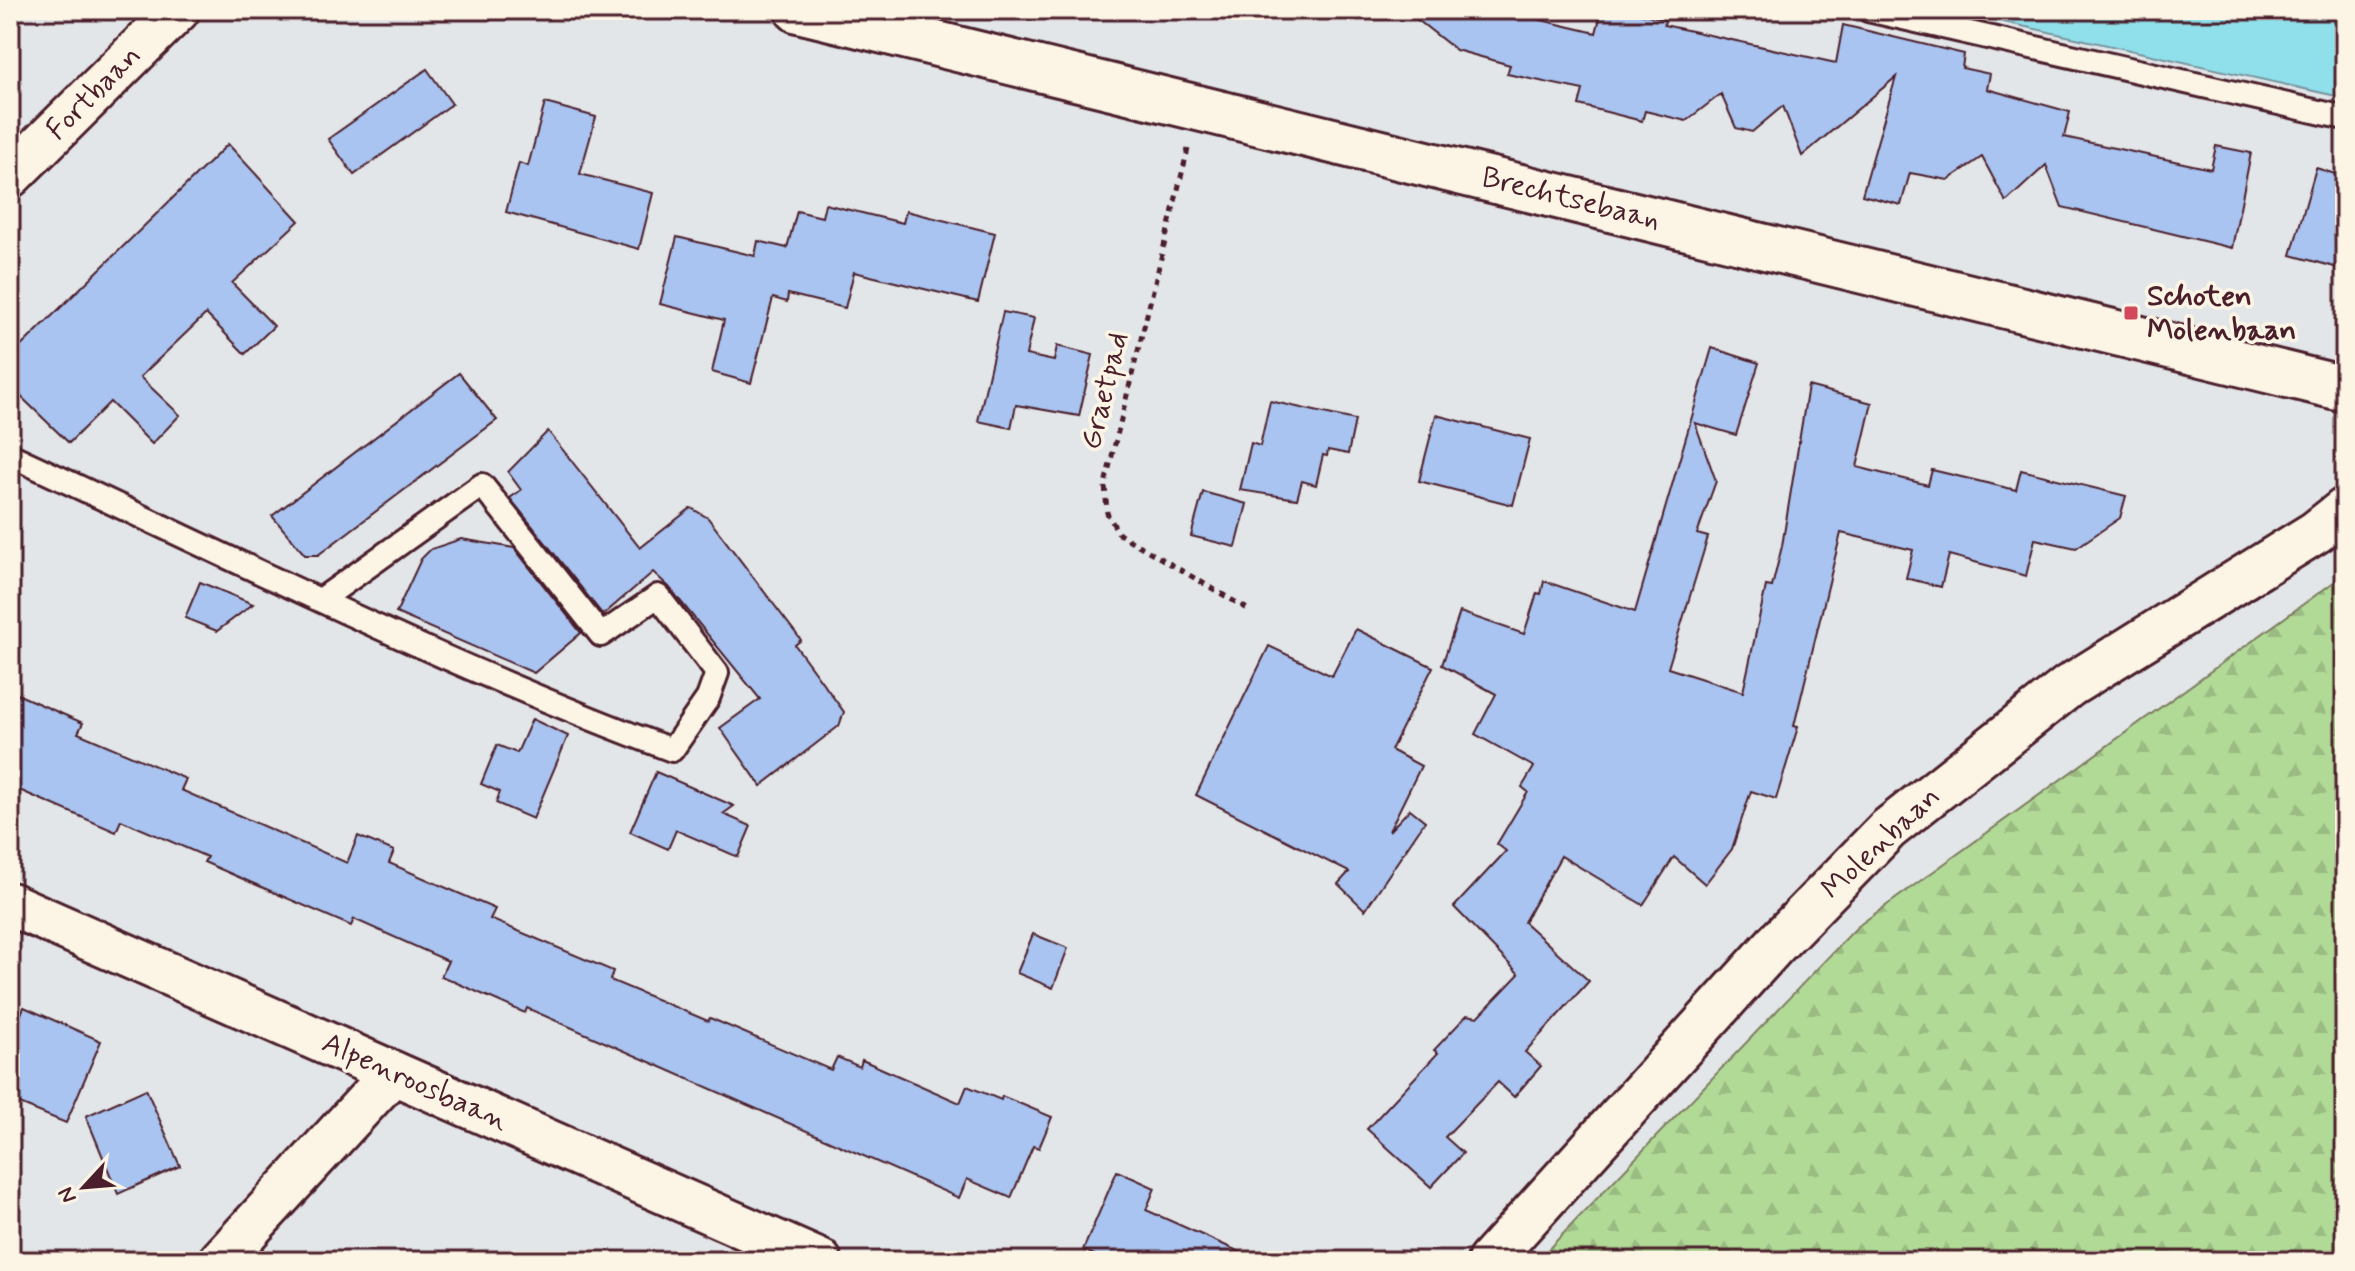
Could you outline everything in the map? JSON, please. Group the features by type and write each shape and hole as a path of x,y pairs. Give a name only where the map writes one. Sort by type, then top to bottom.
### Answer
{"main road":[{"name":"Brechtsebaan","path":"798,10 2345,389"}],"street":[{"name":"Fortbaan","path":"10,176 178,10"},
{"name":"Molenbaan","path":"1489,1261 1775,945 1888,829 2069,686 2316,532 2345,509"},
{"name":"Alpenroosbaan","path":"10,904 820,1261"},
{"path":"220,1261 393,1073"}],"lane":[{"path":"1868,10 2345,118"},
{"path":"10,455 322,599 598,722 672,750 708,698 717,673 658,596 601,635 482,485 322,599"}],"path":[{"name":"Graetpad","path":"1198,108 1105,484 1107,513 1119,534 1251,611"}],"green space":[{"path":"2345,574 2345,1261 1537,1261 1858,926"}],"water":[{"path":"1950,10 2345,10 2345,98"}],"building":[{"path":"1405,10 1525,10 1524,16 1596,33 1602,10 1626,10 1665,19 1664,25 1836,63 1843,25 1964,54 1962,68 1990,74 1987,89 2070,112 2064,137 2211,169 2216,146 2251,153 2232,248 2062,207 2046,165 2006,202 1982,157 1948,180 1910,173 1901,205 1862,195 1896,77 1802,156 1783,106 1752,132 1736,128 1721,94 1686,121 1645,111 1642,121 1579,105 1583,90 1507,74 1510,65 1456,50"},
{"path":"427,69 452,104 354,175 328,139"},
{"path":"545,103 596,117 580,174 653,193 639,249 506,212 519,163 528,166"},
{"path":"228,144 299,221 232,283 274,326 245,354 206,314 140,377 180,415 152,444 110,402 69,443 10,386 10,357"},
{"path":"2316,168 2345,177 2345,270 2291,255"},
{"path":"825,204 903,223 906,211 995,233 978,302 854,272 845,308 788,294 787,302 773,298 751,383 712,372 724,320 660,304 677,237 755,256 758,241 787,248 797,211 822,217"},
{"path":"1003,312 1034,318 1026,355 1054,361 1057,346 1093,355 1079,416 1016,405 1011,428 978,421"},
{"path":"1712,348 1759,363 1736,435 1695,423 1716,481 1697,534 1708,537 1668,668 1743,692 1766,586 1772,587 1782,546 1808,386 1872,403 1857,467 1928,485 1932,470 2016,490 2021,470 2126,496 2120,518 2076,548 2035,539 2026,576 1949,555 1941,587 1906,578 1913,550 1841,533 1794,726 1798,727 1776,799 1751,791 1732,849 1705,884 1674,857 1643,905 1561,856 1524,922 1589,981 1525,1052 1541,1066 1514,1097 1498,1082 1445,1137 1463,1153 1431,1187 1367,1129 1438,1053 1434,1050 1467,1015 1478,1017 1519,974 1454,907 1506,851 1497,844 1528,792 1522,787 1534,767 1475,734 1496,694 1442,665 1460,612 1524,634 1544,581 1635,612"},
{"path":"459,373 497,420 318,555 305,555 272,516"},
{"path":"1270,401 1355,420 1348,454 1328,450 1327,456 1323,455 1316,485 1302,481 1297,499 1240,490 1251,443 1260,446"},
{"path":"1436,415 1530,439 1513,505 1419,481"},
{"path":"548,431 640,548 691,508 708,518 801,640 795,645 844,712 839,726 761,786 720,728 760,699 669,587 653,572 603,615 510,498 521,490 508,472"},
{"path":"1203,492 1247,504 1236,547 1191,536"},
{"path":"461,539 514,548 581,633 534,673 396,613 421,559 431,549"},
{"path":"200,582 253,604 217,631 185,618"},
{"path":"1356,629 1433,667 1391,750 1421,766 1389,831 1410,809 1425,821 1365,910 1338,884 1349,872 1196,795 1269,646 1332,676"},
{"path":"10,691 83,723 78,733 186,779 181,790 347,863 358,836 394,851 389,863 495,909 490,919 613,971 610,980 708,1021 710,1018 831,1070 837,1057 860,1067 862,1060 960,1103 967,1086 1001,1100 1002,1096 1052,1117 1039,1148 1033,1146 1011,1198 967,1179 959,1198 527,1008 525,1013 441,976 448,961 354,919 351,926 204,862 207,857 121,820 116,832 10,786"},
{"path":"532,719 568,736 533,819 496,803 500,792 481,784 497,745 517,753"},
{"path":"656,772 734,806 723,814 751,826 738,857 676,830 668,849 630,832"},
{"path":"1033,934 1068,948 1053,988 1017,973"},
{"path":"24,1007 101,1041 66,1123 10,1100 10,1039"},
{"path":"146,1089 180,1166 118,1194 86,1116"},
{"path":"1117,1171 1155,1188 1146,1210 1260,1261 1108,1261 1083,1250"}],"place":[{"name":"Schoten Molenbaan","path":"2131,313"}]}
